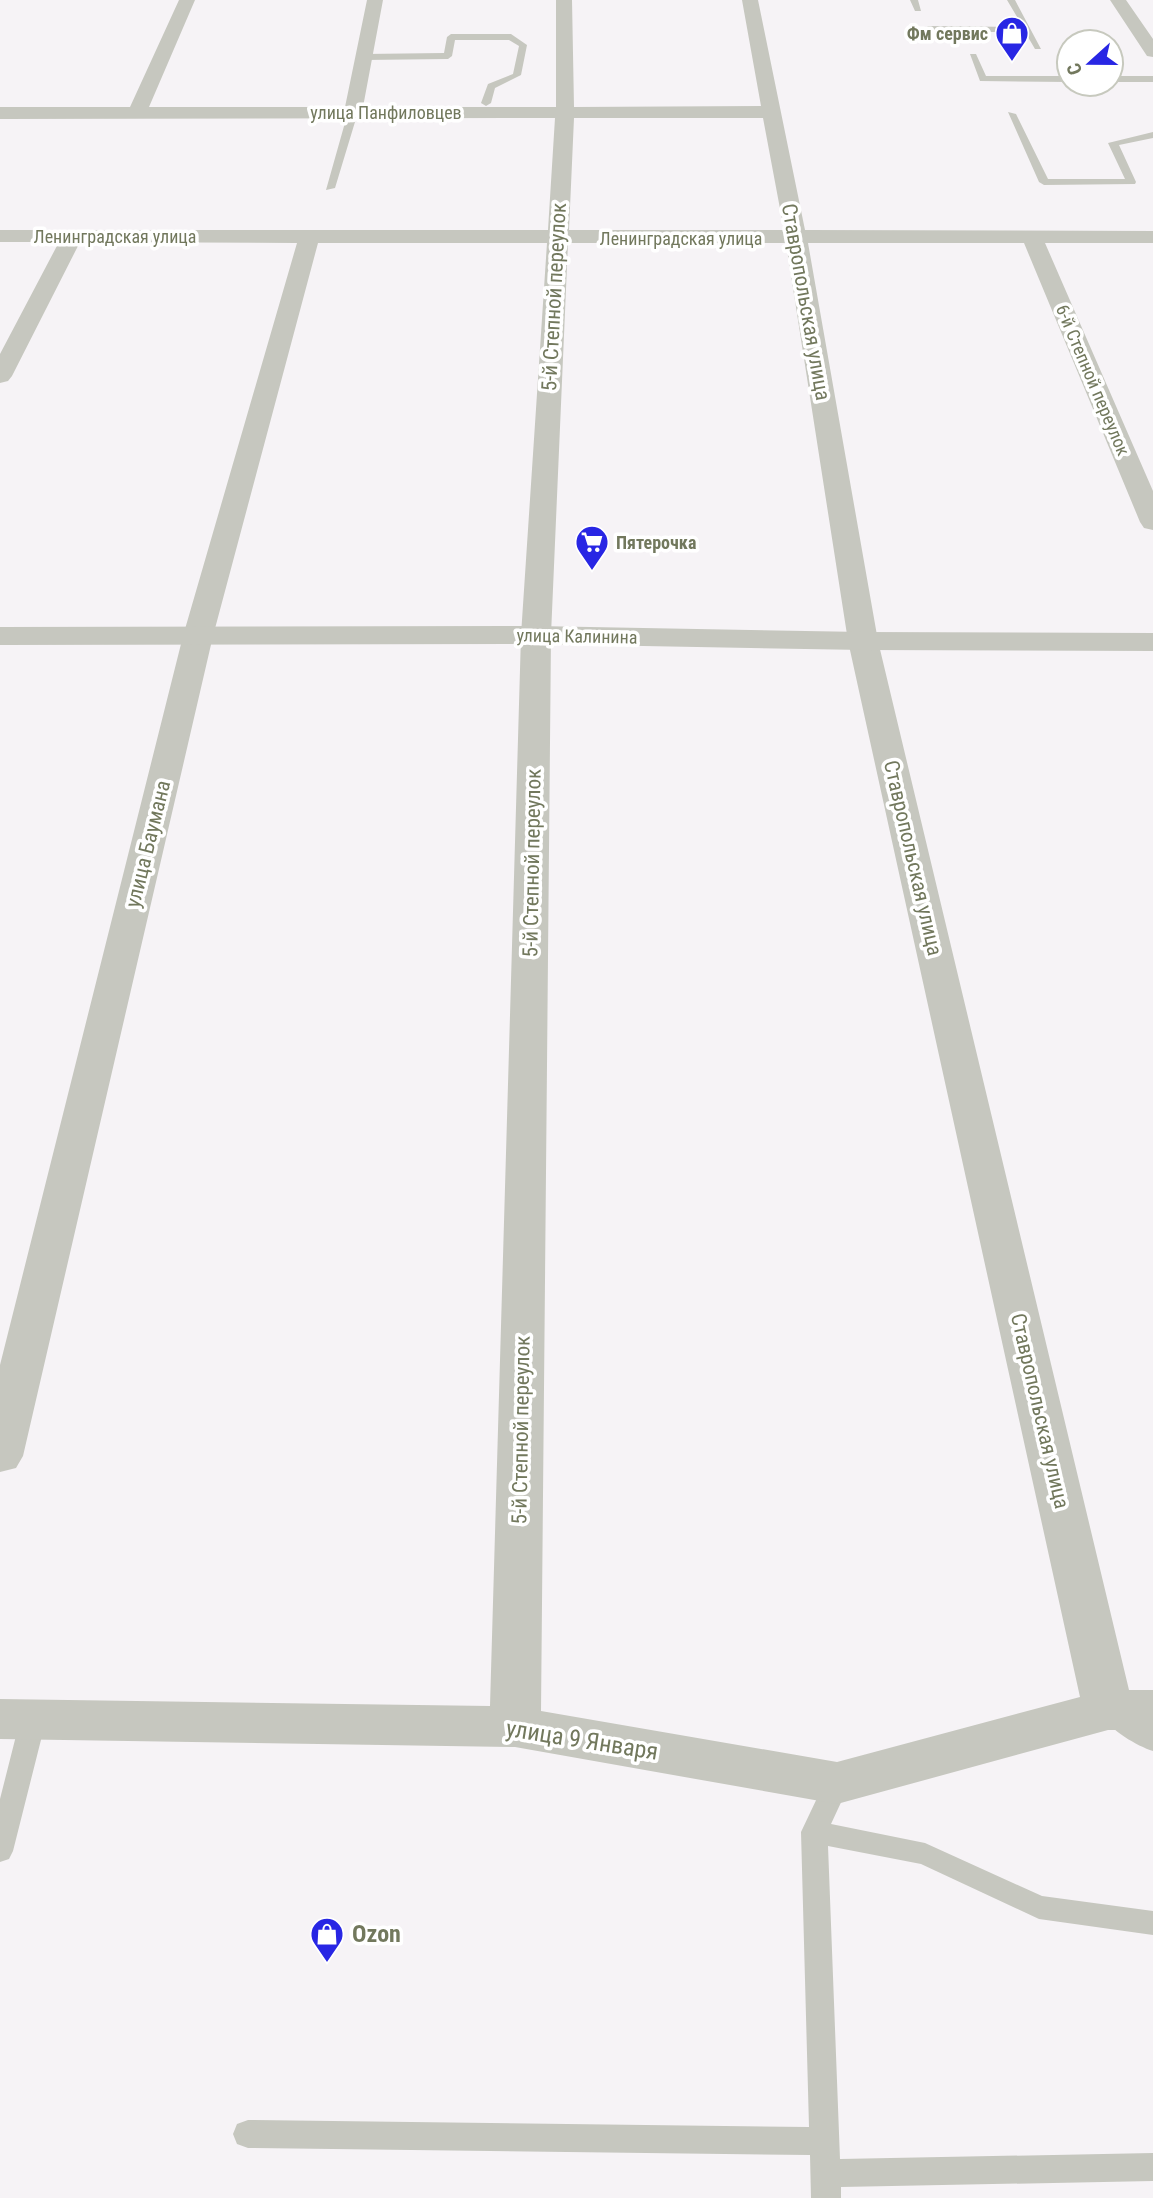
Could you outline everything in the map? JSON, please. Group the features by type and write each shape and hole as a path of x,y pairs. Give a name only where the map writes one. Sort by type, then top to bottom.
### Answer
{"street":[{"path":"137,113 187,0"},
{"path":"353,113 375,0"},
{"name":"5-й Степной переулок","path":"515,1727 536,635 565,112 564,0"},
{"name":"Ставропольская улица","path":"750,0 796,237 863,641 1131,1710"},
{"path":"1118,0 1153,52"},
{"name":"улица Панфиловцев","path":"0,113 772,112"},
{"name":"Ленинградская улица","path":"0,236 1153,237"},
{"path":"0,376 73,236"},
{"name":"улица Баумана","path":"0,1456 198,636 309,236"},
{"name":"6-й Степной переулок","path":"1032,238 1153,522"},
{"name":"улица Калинина","path":"0,636 536,635 863,641 1153,642"},
{"name":"улица 9 Января","path":"16,1719 515,1727 836,1783 1131,1710"}],"lane":[{"path":"1012,0 1038,47"},
{"path":"928,29 1029,30"},
{"path":"364,57 448,56 451,37 510,37 523,45 517,75 491,86 486,103"},
{"path":"973,55 984,79 1055,79"},
{"path":"1125,79 1153,79"},
{"path":"330,188 353,113"},
{"path":"1011,114 1044,182 1131,182 1112,143 1153,135"},
{"path":"1131,1710 1153,1741"},
{"path":"0,1851 16,1719"},
{"path":"836,1783 814,1832 825,2185 1153,2167"},
{"path":"814,1832 925,1854 1040,1907 1153,1923"},
{"path":"248,2134 823,2141"}],"place":[{"name":"Фм сервис","path":"1012,63"},
{"name":"Пятерочка","path":"592,572"},
{"name":"Ozon","path":"327,1964"}]}
